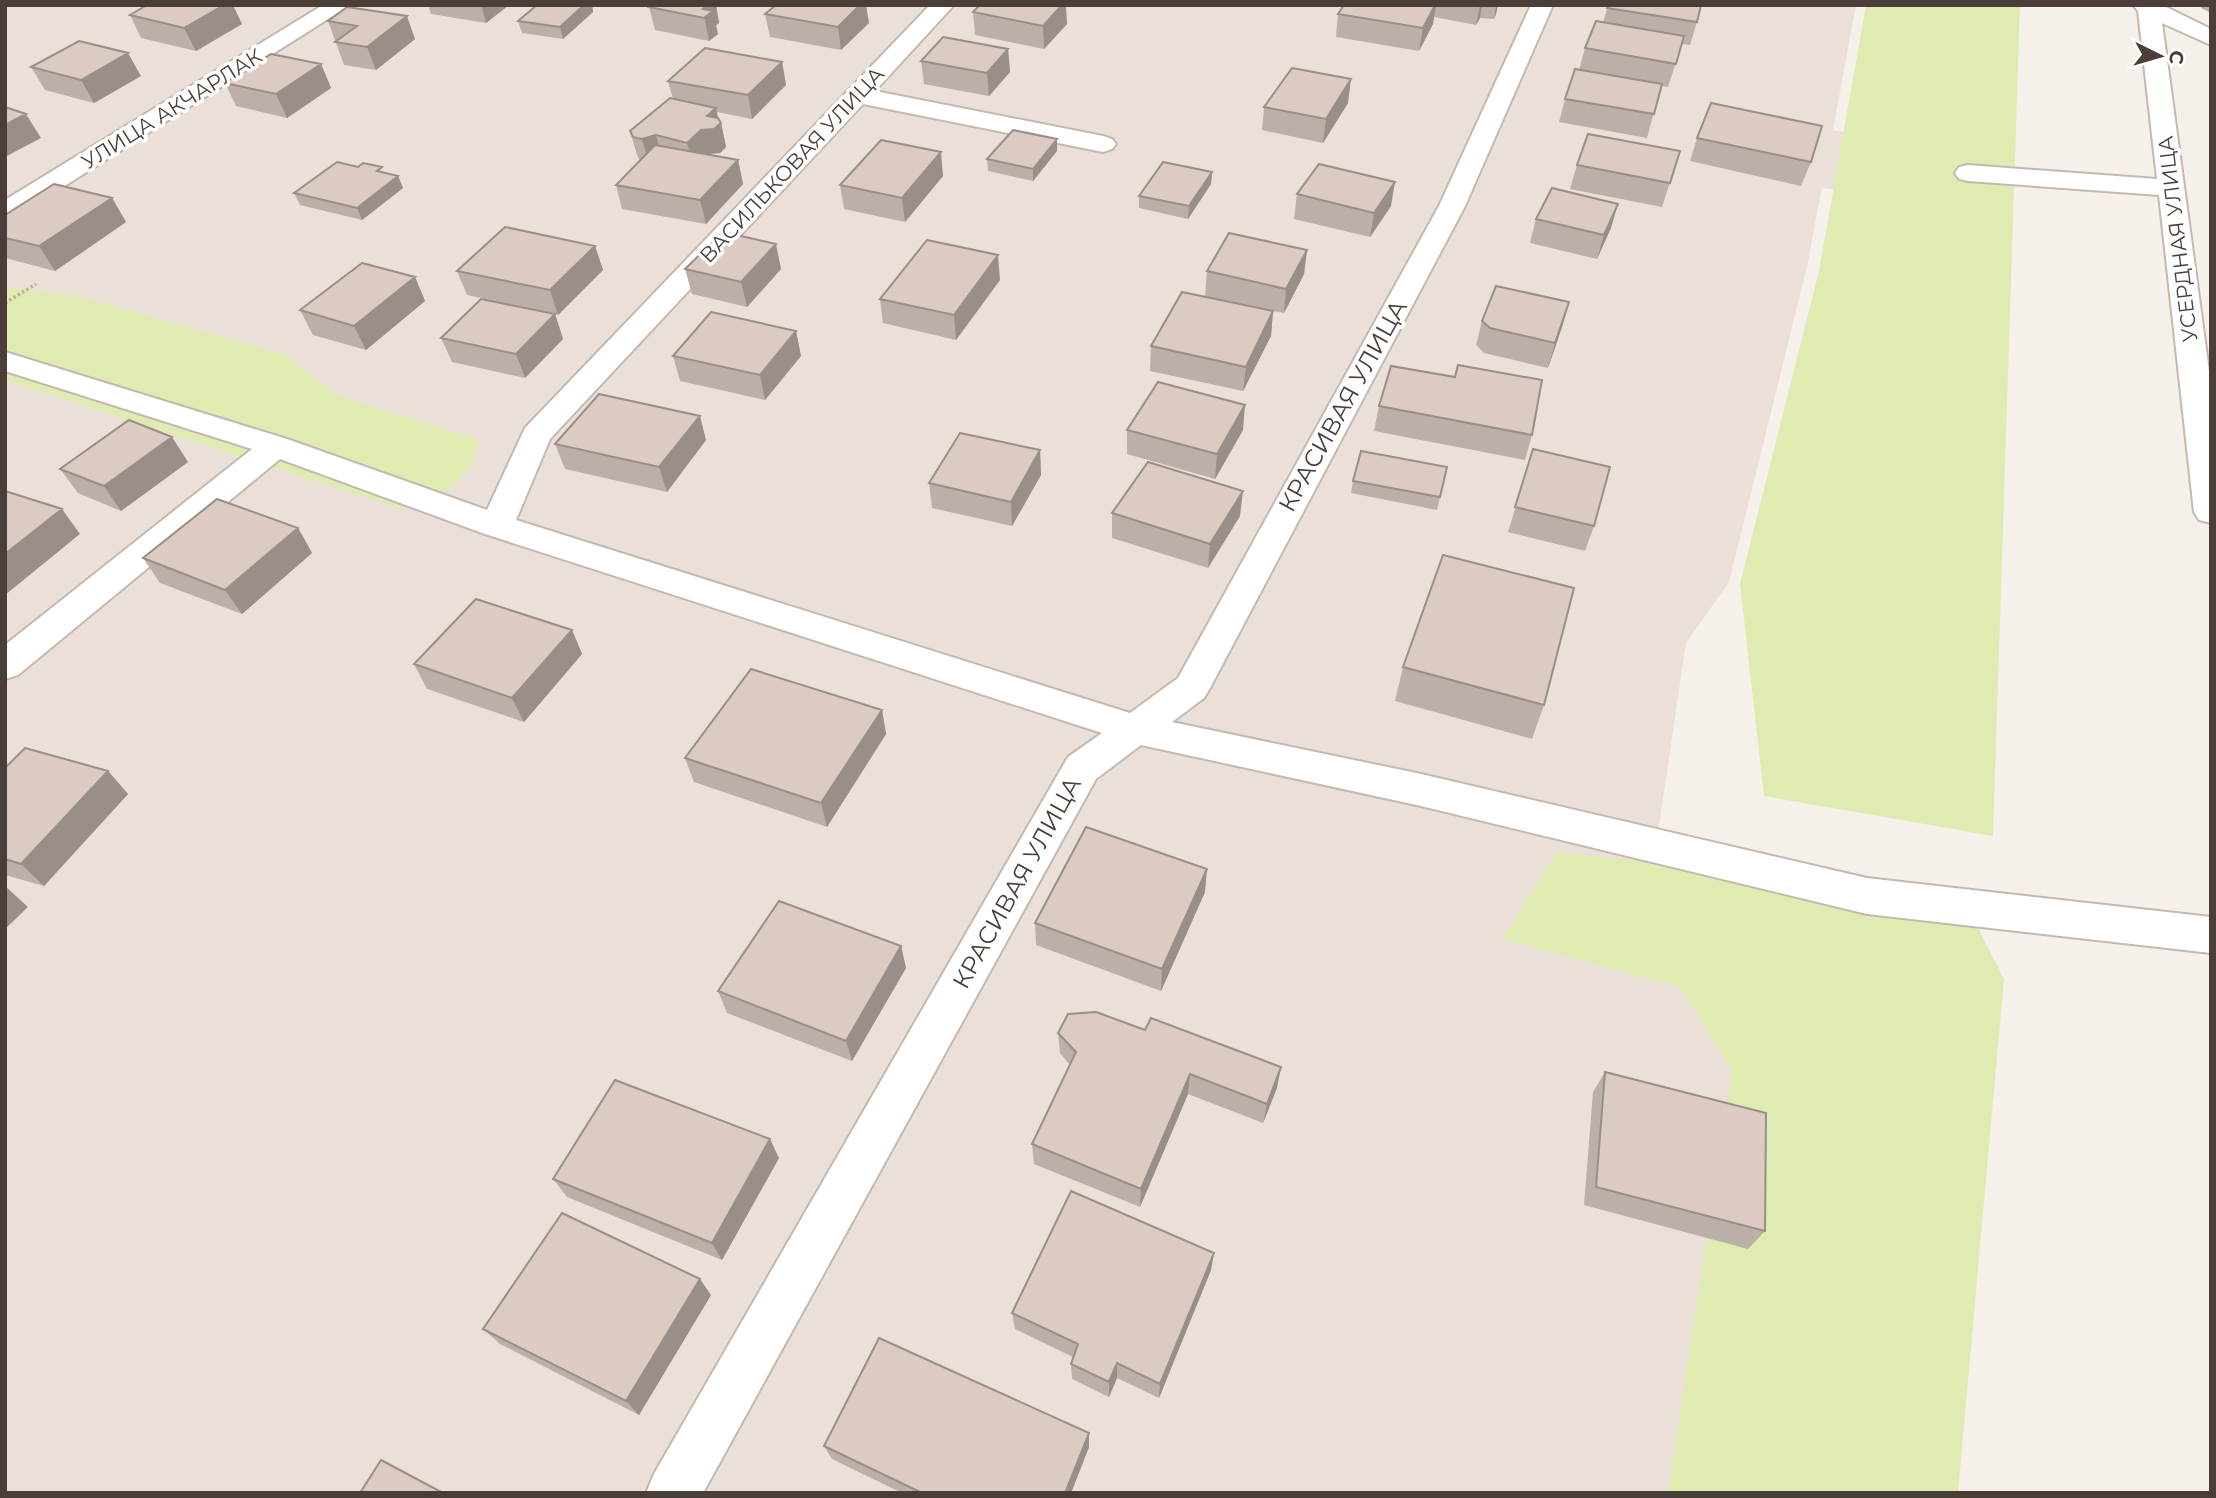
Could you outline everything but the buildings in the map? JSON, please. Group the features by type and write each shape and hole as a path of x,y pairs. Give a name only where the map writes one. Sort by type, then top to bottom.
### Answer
{"street":[{"name":"УЛИЦА АКЧАРЛАК","path":"5,212 339,5"},
{"name":"ВАСИЛЬКОВАЯ УЛИЦА","path":"497,526 536,435 943,5"},
{"name":"КРАСИВАЯ УЛИЦА","path":"673,1493 1082,768 1191,688 1452,206 1542,5"},
{"path":"2147,6 2211,38"},
{"name":"УСЕРДНАЯ УЛИЦА","path":"2147,6 2211,512"},
{"path":"858,95 1103,144"},
{"path":"1968,173 2172,188"},
{"path":"5,361 276,446 497,526 1135,729 1420,790 1867,896 2211,935"},
{"path":"5,665 276,446"}],"path":[{"path":"5,303 36,284"}],"shaded area":[{"path":"5,5 1856,5 1833,130 1978,156 1980,227 1822,187 1807,267 1729,582 1686,643 1645,921 1838,1018 1752,1493 5,1493"}],"green space":[{"path":"1866,5 2020,5 1993,836 1764,796 1740,584 1819,271"},
{"path":"5,286 87,299 284,354 337,395 479,440 471,466 436,501 401,509 5,380"},
{"path":"1557,853 1960,892 2004,979 1958,1493 1668,1493 1732,1070 1680,987 1502,939"}]}
